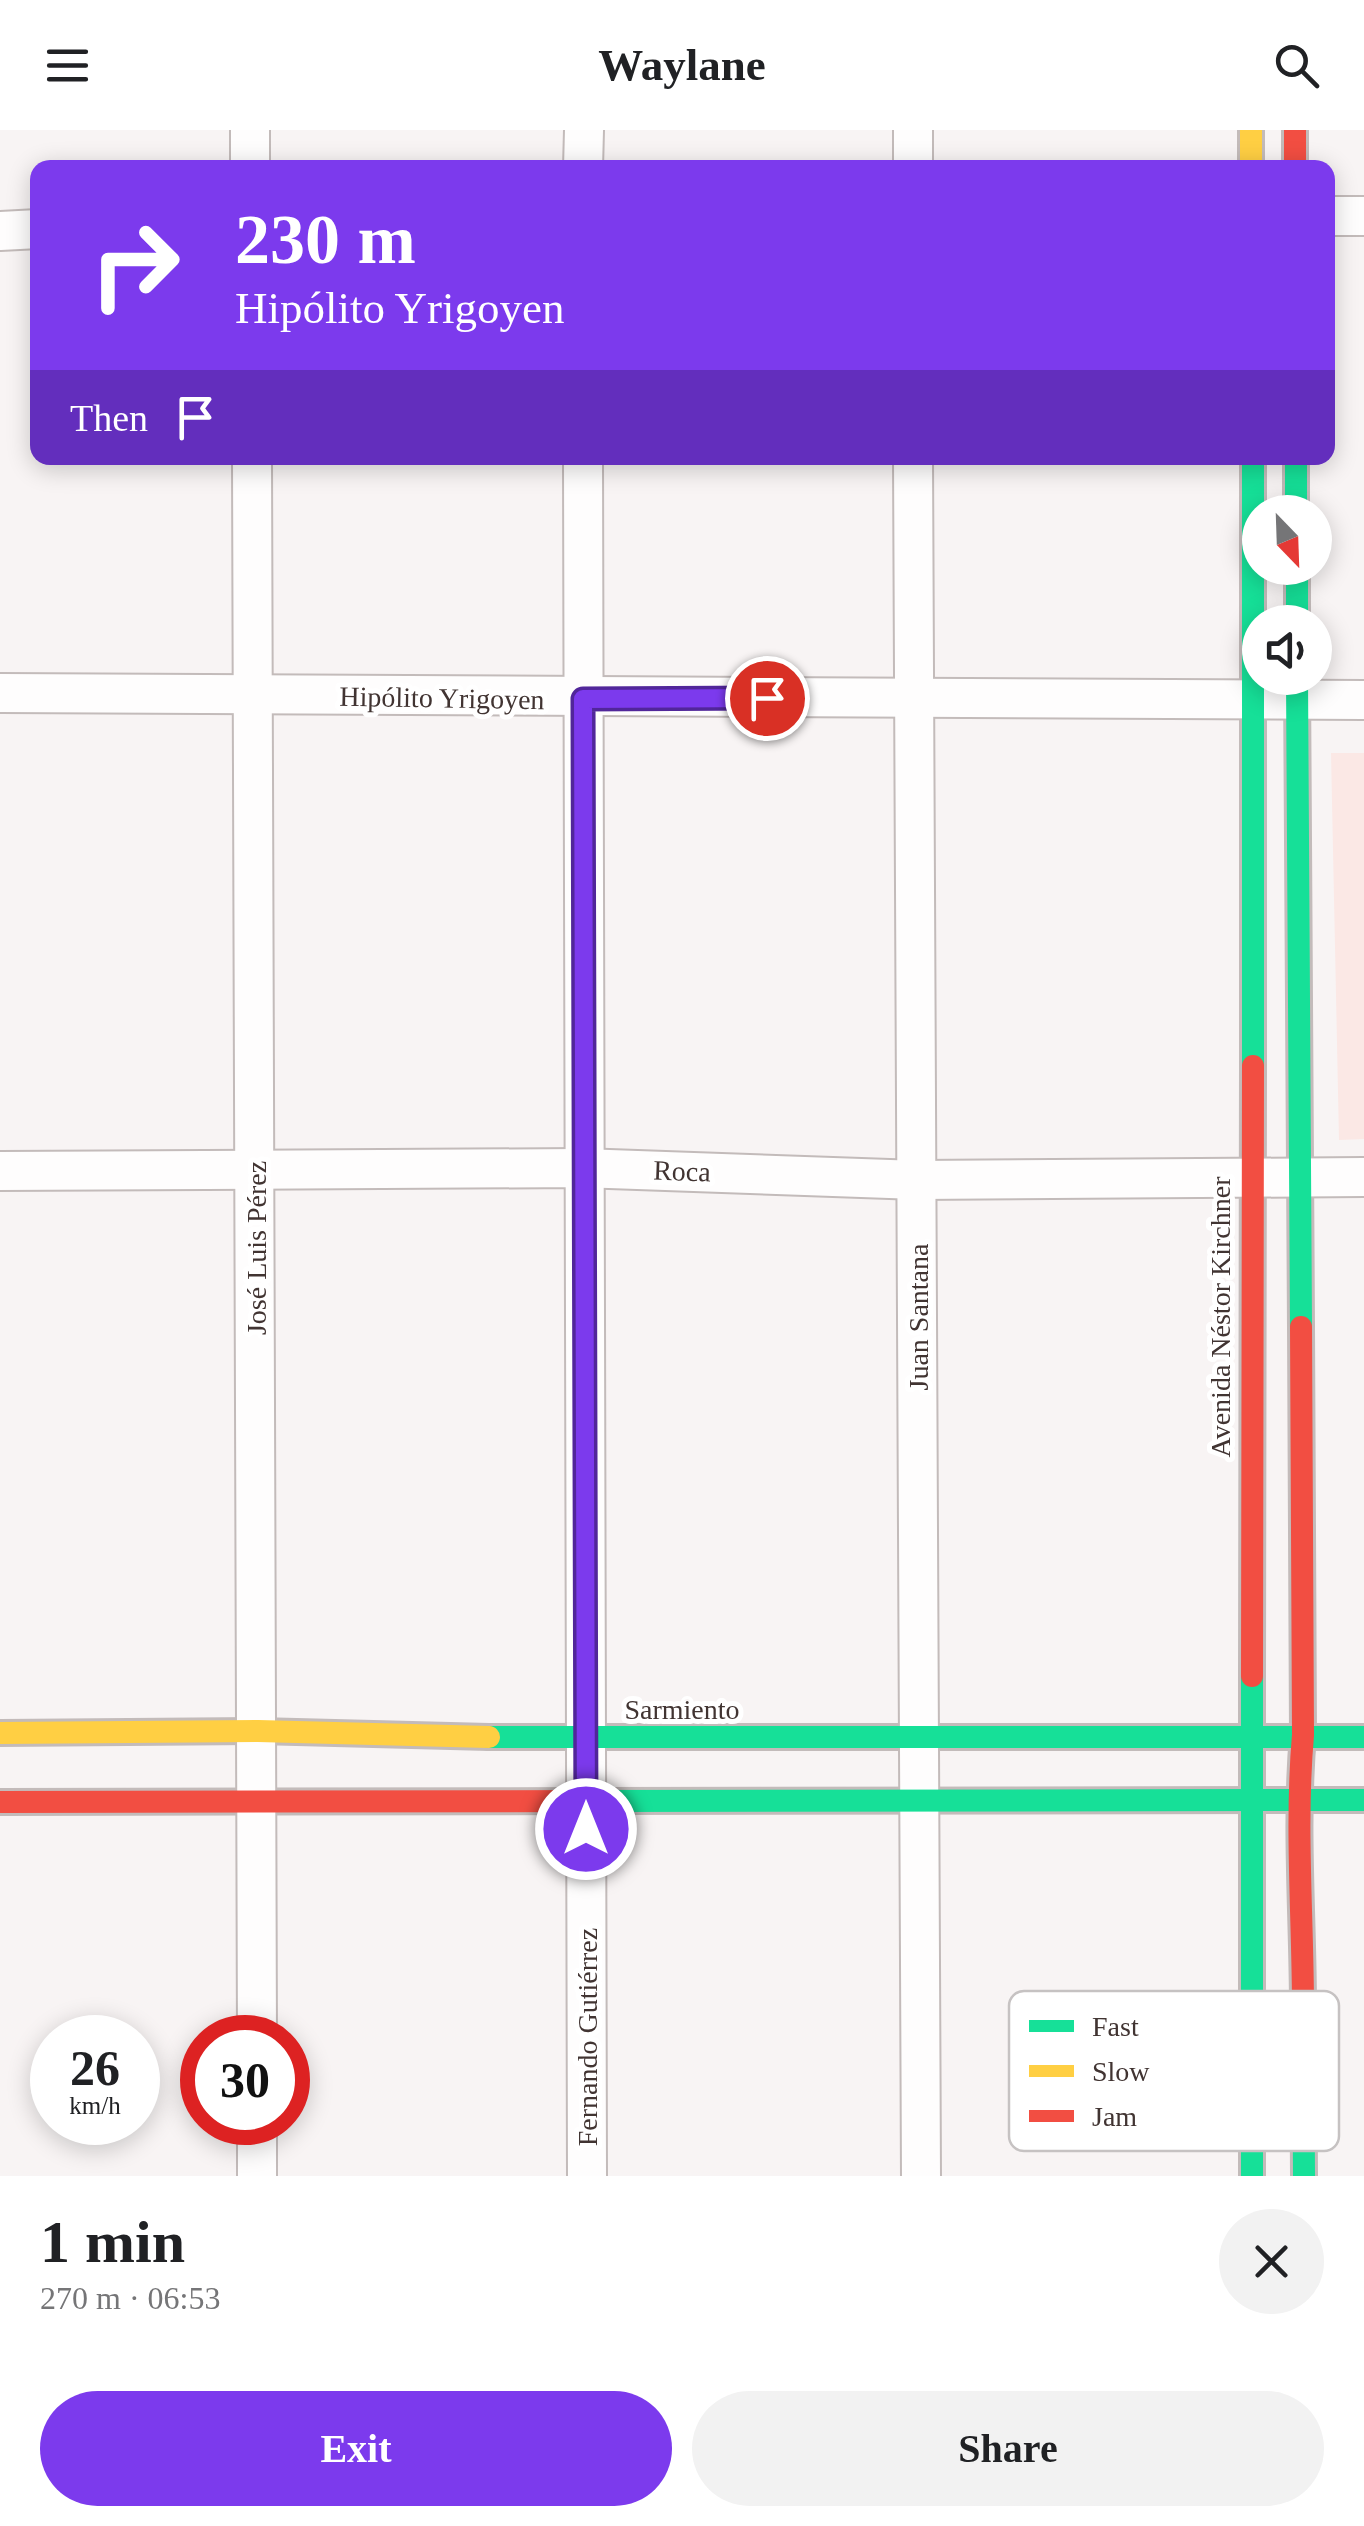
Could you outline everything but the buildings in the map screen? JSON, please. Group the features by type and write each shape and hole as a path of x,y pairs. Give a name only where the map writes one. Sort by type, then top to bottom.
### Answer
{"street":[{"path":"250,130 250,160"},
{"path":"583,160 584,130"},
{"path":"913,130 913,160"},
{"path":"1251,130 1251,160"},
{"path":"1295,130 1295,160"},
{"path":"1335,216 1364,216"},
{"path":"0,230 30,229"},
{"name":"José Luis Pérez","path":"252,465 256,2015"},
{"name":"Fernando Gutiérrez","path":"583,465 581,1168 587,2176"},
{"name":"Juan Santana","path":"914,465 921,2176"},
{"name":"Avenida Néstor Kirchner","path":"1251,1991 1253,465"},
{"path":"1296,465 1296,495"},
{"name":"Hipólito Yrigoyen","path":"0,693 1255,702 1276,695"},
{"name":"Hipólito Yrigoyen","path":"1332,694 1364,700"},
{"path":"1297,695 1303,1736 1297,1800 1304,1855 1304,1991"},
{"name":"Roca","path":"0,1172 581,1168 918,1180 1364,1177"},
{"name":"Sarmiento","path":"0,1733 258,1731 586,1739 1364,1737"},
{"path":"0,1802 1364,1800"},
{"path":"257,2145 257,2176"},
{"name":"Avenida Néstor Kirchner","path":"1252,2151 1252,2176"}],"shaded area":[{"path":"1331,753 1364,753 1364,1139 1339,1140"}],"traffic: fast":[{"path":"1253,465 1253,1066"},
{"path":"1296,465 1296,495"},
{"path":"1297,585 1297,605"},
{"path":"1297,695 1301,1327"},
{"path":"1252,1676 1252,1991"},
{"path":"489,1737 1364,1737"},
{"path":"600,1801 1364,1800"},
{"path":"1252,2151 1252,2176"},
{"path":"1304,2151 1304,2176"}],"traffic: slow":[{"path":"1251,130 1251,160"},
{"path":"0,1733 258,1731 489,1737"}],"traffic: jam":[{"path":"1295,130 1295,160"},
{"path":"1252,1676 1253,1066"},
{"path":"1301,1327 1303,1735 1299,1838 1303,1991"},
{"path":"0,1802 600,1801"}],"route":[{"path":"586,1829 581,1168 583,699 767,698"}]}
